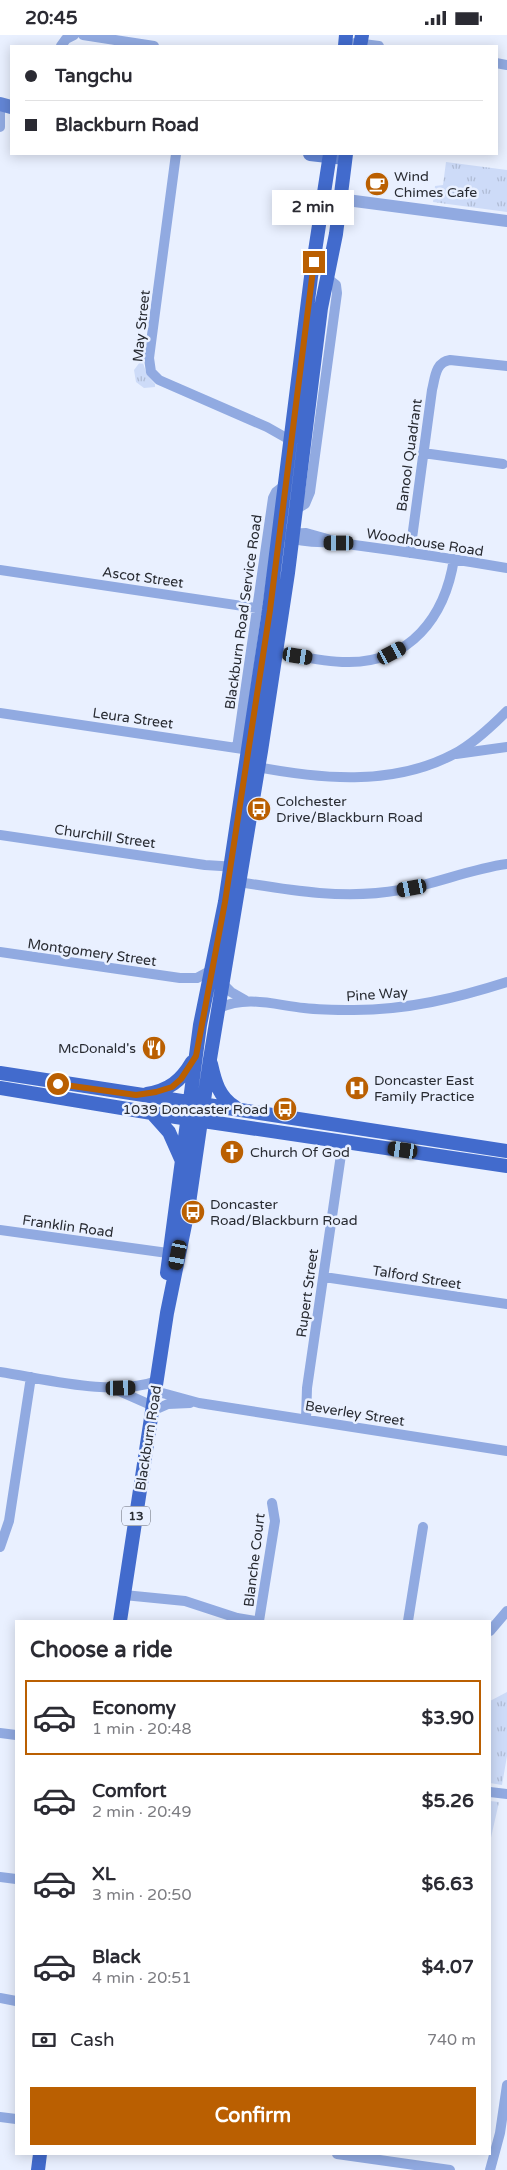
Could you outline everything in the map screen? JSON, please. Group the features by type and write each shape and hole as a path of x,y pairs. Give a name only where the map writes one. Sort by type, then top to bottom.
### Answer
{"main road":[{"path":"330,155 346,156"},
{"name":"Blackburn Road","path":"287,536 285,485 290,440 330,155"},
{"name":"Blackburn Road","path":"171,1254 188,1210 196,1103 252,766 249,749 270,651 270,610 295,510 327,277 346,156"},
{"name":"Blackburn Road","path":"203,1057 219,1008 216,978"},
{"path":"136,1095 172,1087 203,1057 219,1091 229,1103 237,1108"},
{"path":"0,1073 507,1151"},
{"path":"0,1088 152,1113 507,1166"},
{"path":"152,1113 169,1132 182,1159"},
{"name":"Blackburn Road","path":"120,1620 167,1313 171,1254 182,1159 194,1119"},
{"path":"38,2170 40,2155"}],"street":[{"path":"62,45 66,39 74,35"},
{"path":"83,35 148,45"},
{"path":"345,41 374,45"},
{"name":"May Street","path":"176,155 149,368 159,380 267,427 290,440"},
{"path":"324,197 507,221"},
{"name":"Banool Quadrant","path":"410,553 432,391 438,368 447,360 507,365"},
{"name":"May Street","path":"267,427 279,429 292,424"},
{"path":"423,453 503,464"},
{"name":"Blackburn Road Service Road","path":"249,749 270,610 273,498 278,490 285,485"},
{"name":"Woodhouse Road","path":"287,536 306,533 339,543 454,559 507,569"},
{"path":"270,651 348,663 374,659 392,653 420,633 436,614 449,588 454,559"},
{"name":"Ascot Street","path":"0,570 270,610"},
{"path":"452,755 507,711"},
{"name":"Leura Street","path":"0,713 249,749"},
{"path":"252,766 332,778 369,777 402,771 452,755 507,747"},
{"name":"Churchill Street","path":"0,835 205,865 234,874 323,893 370,893 426,885 507,864"},
{"name":"Montgomery Street","path":"0,952 180,978 200,985 216,978"},
{"name":"Pine Way","path":"216,978 231,992 246,1000"},
{"name":"Pine Way","path":"219,1008 231,1002 246,1000 316,1009 387,1009 442,1000 507,982"},
{"name":"Rupert Street","path":"302,1419 344,1141"},
{"name":"Franklin Road","path":"0,1230 171,1254"},
{"name":"Talford Street","path":"324,1277 507,1304"},
{"name":"Beverley Street","path":"0,1372 109,1388 156,1386 199,1403"},
{"path":"0,1547 9,1521 31,1377"},
{"name":"Beverley Street","path":"109,1388 142,1399 153,1409 168,1404 199,1403 507,1451"},
{"name":"Blanche Court","path":"259,1620 275,1521 272,1503"},
{"path":"408,1620 423,1527"},
{"path":"125,1592 190,1602 237,1618 250,1620"},
{"path":"491,1630 507,1611"},
{"path":"0,1733 15,1735"},
{"path":"491,1792 507,1795"},
{"path":"0,1877 15,1879"},
{"path":"0,1998 15,2001"},
{"path":"490,2170 500,2133 507,2085"},
{"path":"0,2117 15,2119"},
{"path":"344,2155 450,2170"}],"green space":[{"path":"446,162 507,170 507,212 433,202 435,186 443,185"},
{"path":"140,362 143,363 147,375 155,384 155,387 144,388 136,382 134,370"},
{"path":"507,1692 507,1756 502,1785 491,1783 491,1700"},
{"path":"491,1801 499,1802 491,1838"}],"place":[{"name":"Wind Chimes Cafe","path":"377,184"},
{"name":"Colchester Drive/Blackburn Road","path":"259,809"},
{"name":"McDonald's","path":"154,1048"},
{"name":"Doncaster East Family Practice","path":"357,1088"},
{"name":"1039 Doncaster Road","path":"285,1109"},
{"name":"Church Of God","path":"232,1152"},
{"name":"Doncaster Road/Blackburn Road","path":"193,1212"}],"route":[{"path":"58,1084 136,1095 156,1092 172,1087 181,1079 196,1056 210,971 225,902 270,610 314,262"}]}
